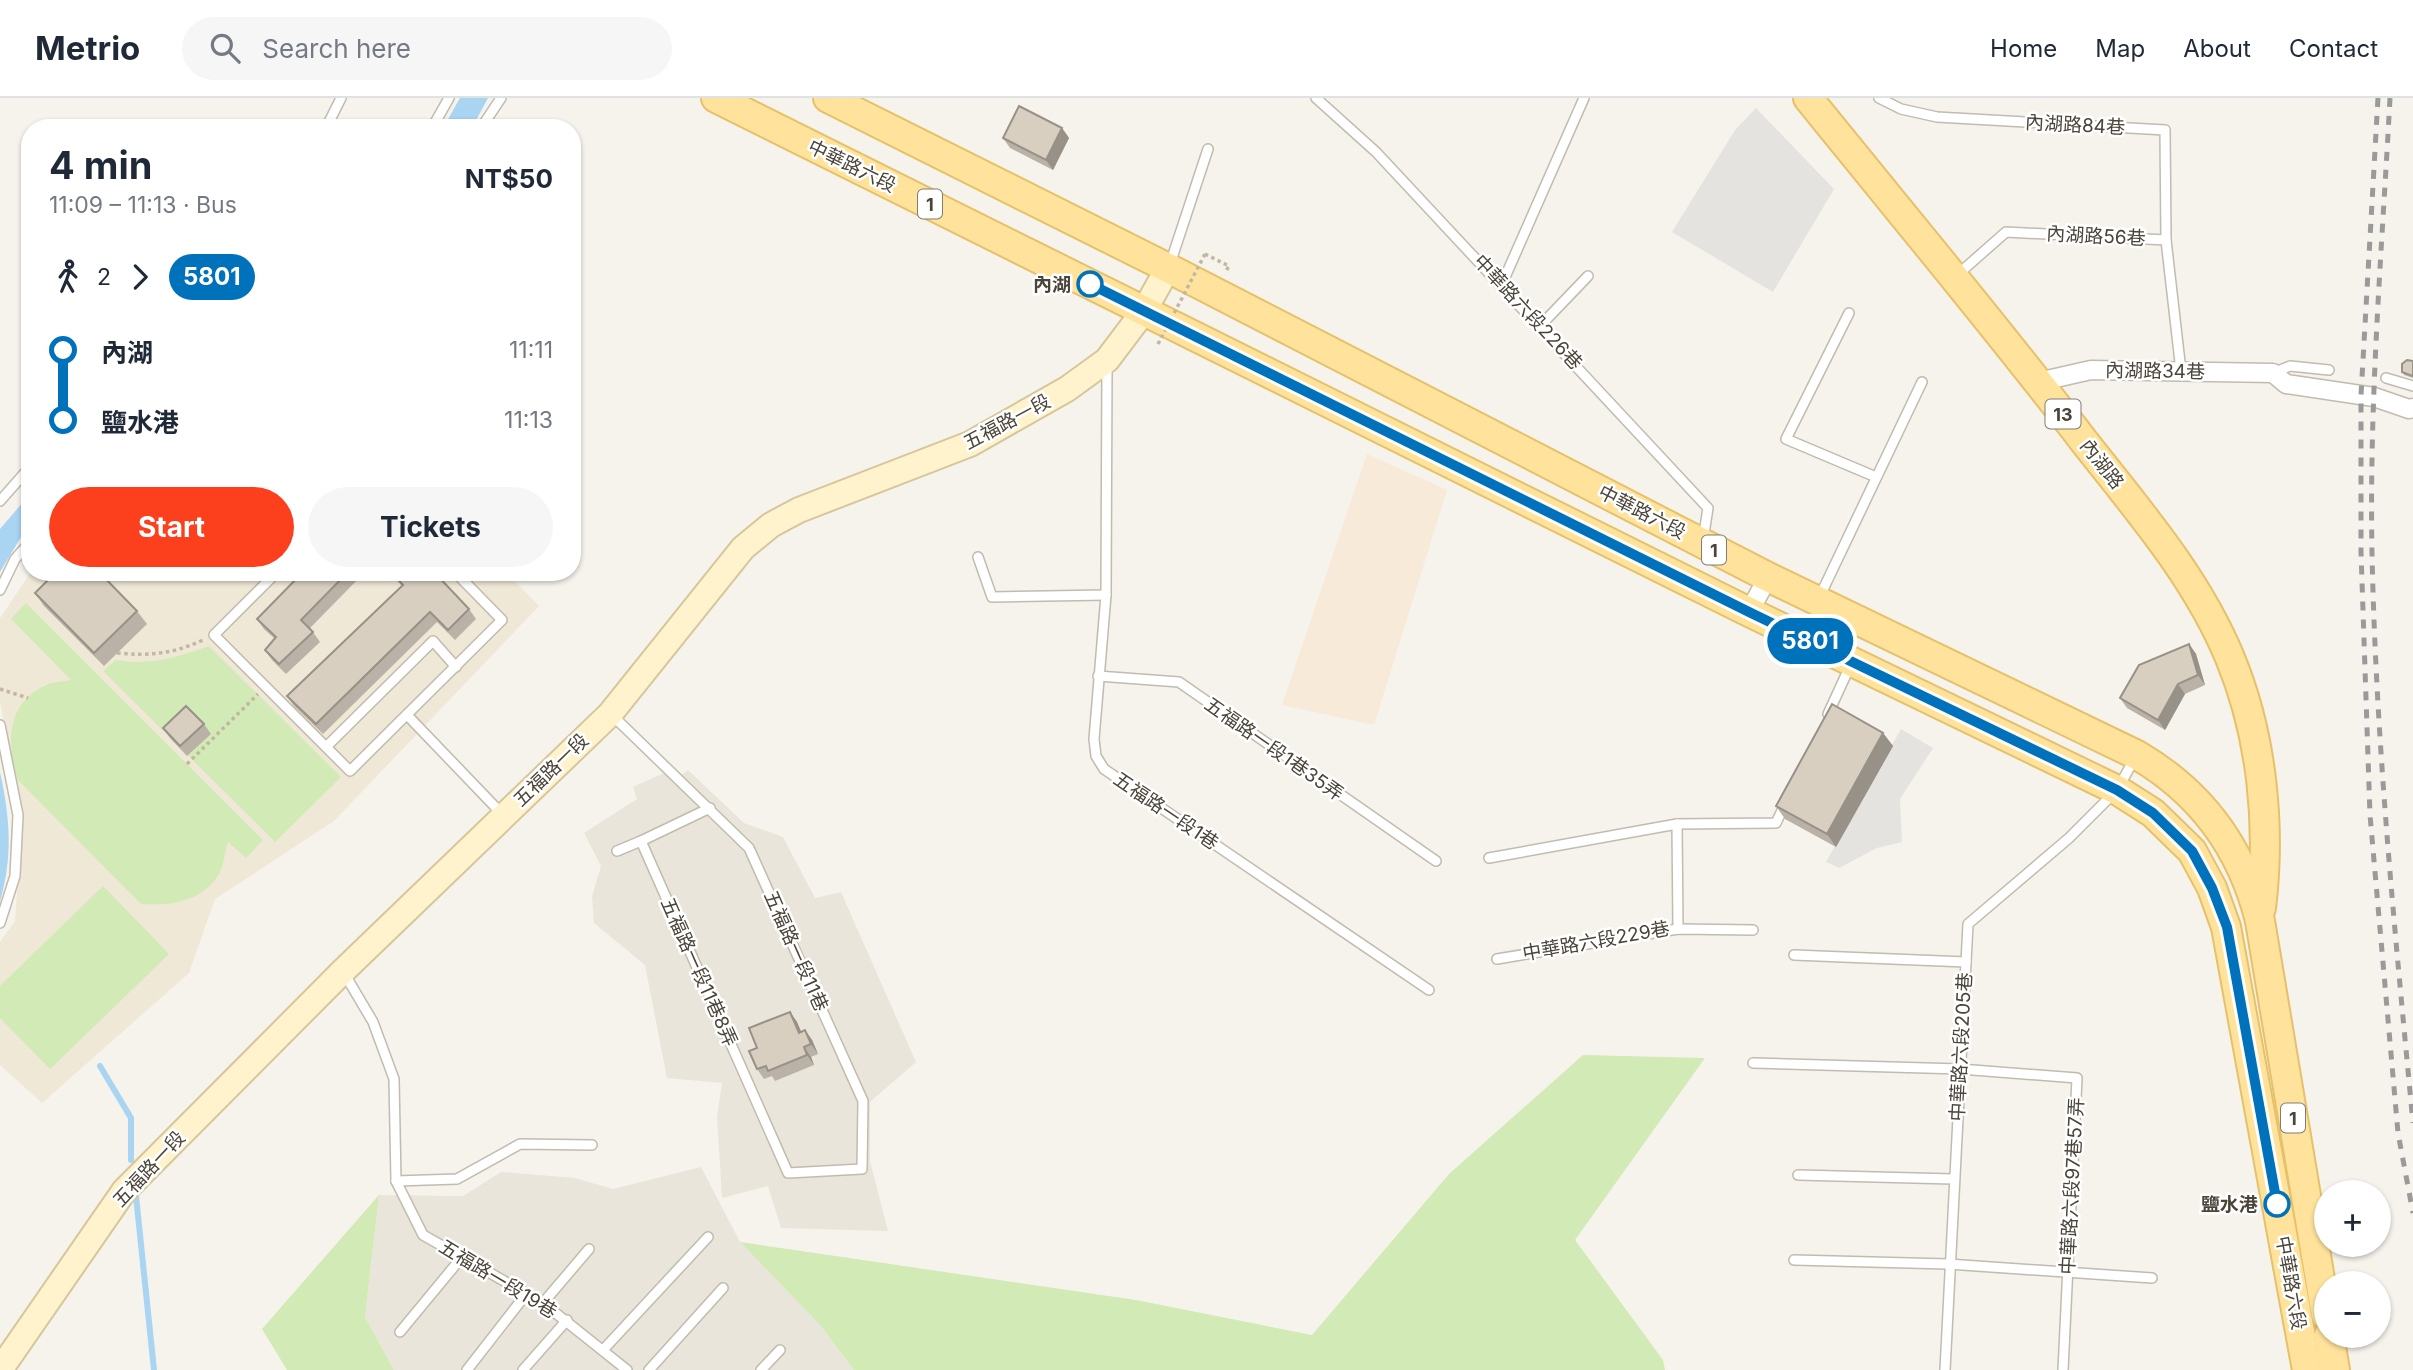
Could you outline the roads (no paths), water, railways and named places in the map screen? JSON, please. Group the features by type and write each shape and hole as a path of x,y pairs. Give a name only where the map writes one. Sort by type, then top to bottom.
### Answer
{"main road":[{"name":"中華路六段","path":"716,98 1749,612 2117,790 2153,813 2192,851 2212,888 2227,927 2307,1370"},
{"name":"中華路六段","path":"828,98 1168,268 1768,578 2137,755 2174,779 2214,818 2237,856 2251,887 2260,921 2319,1271"},
{"name":"內湖路","path":"1815,103 2164,543 2216,626 2246,705 2257,764 2265,842 2260,921"},
{"name":"五福路一段","path":"0,1370 124,1191 343,971 610,714 743,548 771,525 799,510 970,444 1067,390 1107,360 1144,311 1168,268"},
{"name":"內湖路","path":"2227,927 2227,891 2237,856 2250,826 2257,796 2257,764"},
{"name":"中華路六段","path":"2331,1348 2335,1370"}],"street":[{"name":"內湖路34巷","path":"2038,382 2091,370 2273,373 2286,384 2374,397 2413,408"},
{"path":"1749,612 1768,578"}],"lane":[{"path":"330,119 341,98"},
{"path":"437,119 449,98"},
{"path":"487,119 501,98"},
{"name":"中華路六段226巷","path":"1316,98 1376,152 1709,508 1702,544"},
{"path":"1502,284 1584,98"},
{"name":"內湖路84巷","path":"1879,98 1901,109 1937,117 2165,130 2166,240"},
{"path":"1168,268 1208,149"},
{"name":"內湖路56巷","path":"1954,278 2006,232 2166,240 2181,371"},
{"path":"1541,326 1588,276"},
{"path":"1849,313 1786,439 1876,477"},
{"name":"五福路一段1巷","path":"1107,360 1106,595 1094,739 1104,769 1429,989"},
{"name":"內湖路34巷","path":"2273,373 2290,366 2329,370"},
{"path":"2386,378 2413,386"},
{"path":"1817,601 1922,382"},
{"path":"0,501 21,477"},
{"path":"0,590 21,552"},
{"path":"978,557 992,597 1106,595"},
{"path":"268,581 214,635 350,771 502,620 464,581"},
{"path":"326,747 433,641 456,667"},
{"path":"1823,724 1852,661"},
{"name":"五福路一段1巷35弄","path":"1098,676 1179,682 1436,861"},
{"name":"五福路一段11巷","path":"610,714 749,848 863,1101 862,1169 788,1174"},
{"path":"407,715 504,816"},
{"path":"0,725 18,815 15,877 0,923"},
{"name":"中華路六段205巷","path":"1945,1370 1948,1265 1968,923 2069,838 2117,790 2137,755"},
{"path":"1489,858 1677,824 1776,823 1793,786"},
{"path":"617,851 710,808"},
{"name":"中華路六段229巷","path":"1497,959 1678,929 1677,824"},
{"name":"五福路一段11巷8弄","path":"641,841 788,1174"},
{"path":"1678,929 1753,930"},
{"path":"1794,955 1966,962"},
{"name":"五福路一段19巷","path":"343,971 373,1022 394,1079 396,1181 423,1235 543,1303 627,1370"},
{"path":"1753,1063 1960,1069"},
{"name":"中華路六段97巷57弄","path":"1960,1069 2077,1078 2063,1370"},
{"path":"396,1181 457,1179 520,1144 592,1145"},
{"path":"1798,1175 1953,1179"},
{"path":"603,1350 708,1237"},
{"path":"543,1303 589,1249"},
{"path":"400,1332 462,1257"},
{"path":"1794,1260 2068,1271 2152,1278"},
{"path":"649,1370 723,1289"},
{"path":"467,1370 527,1293"},
{"path":"523,1370 567,1321"},
{"path":"761,1370 780,1350"}],"water":[{"path":"460,98 488,98 477,119 448,119"},
{"path":"21,504 21,537 0,572 0,529"},
{"path":"0,772 9,837 7,868 0,901"}],"waterway":[{"path":"100,1066 131,1118 131,1160"},
{"path":"136,1196 154,1370"}],"railway":[{"path":"2378,98 2361,395 2361,552 2370,815 2398,1133 2413,1213"},
{"path":"2390,98 2374,382 2372,553 2382,767 2413,1123"}],"place":[{"name":"內湖","path":"1090,284"},
{"name":"鹽水港","path":"2277,1204"}]}
